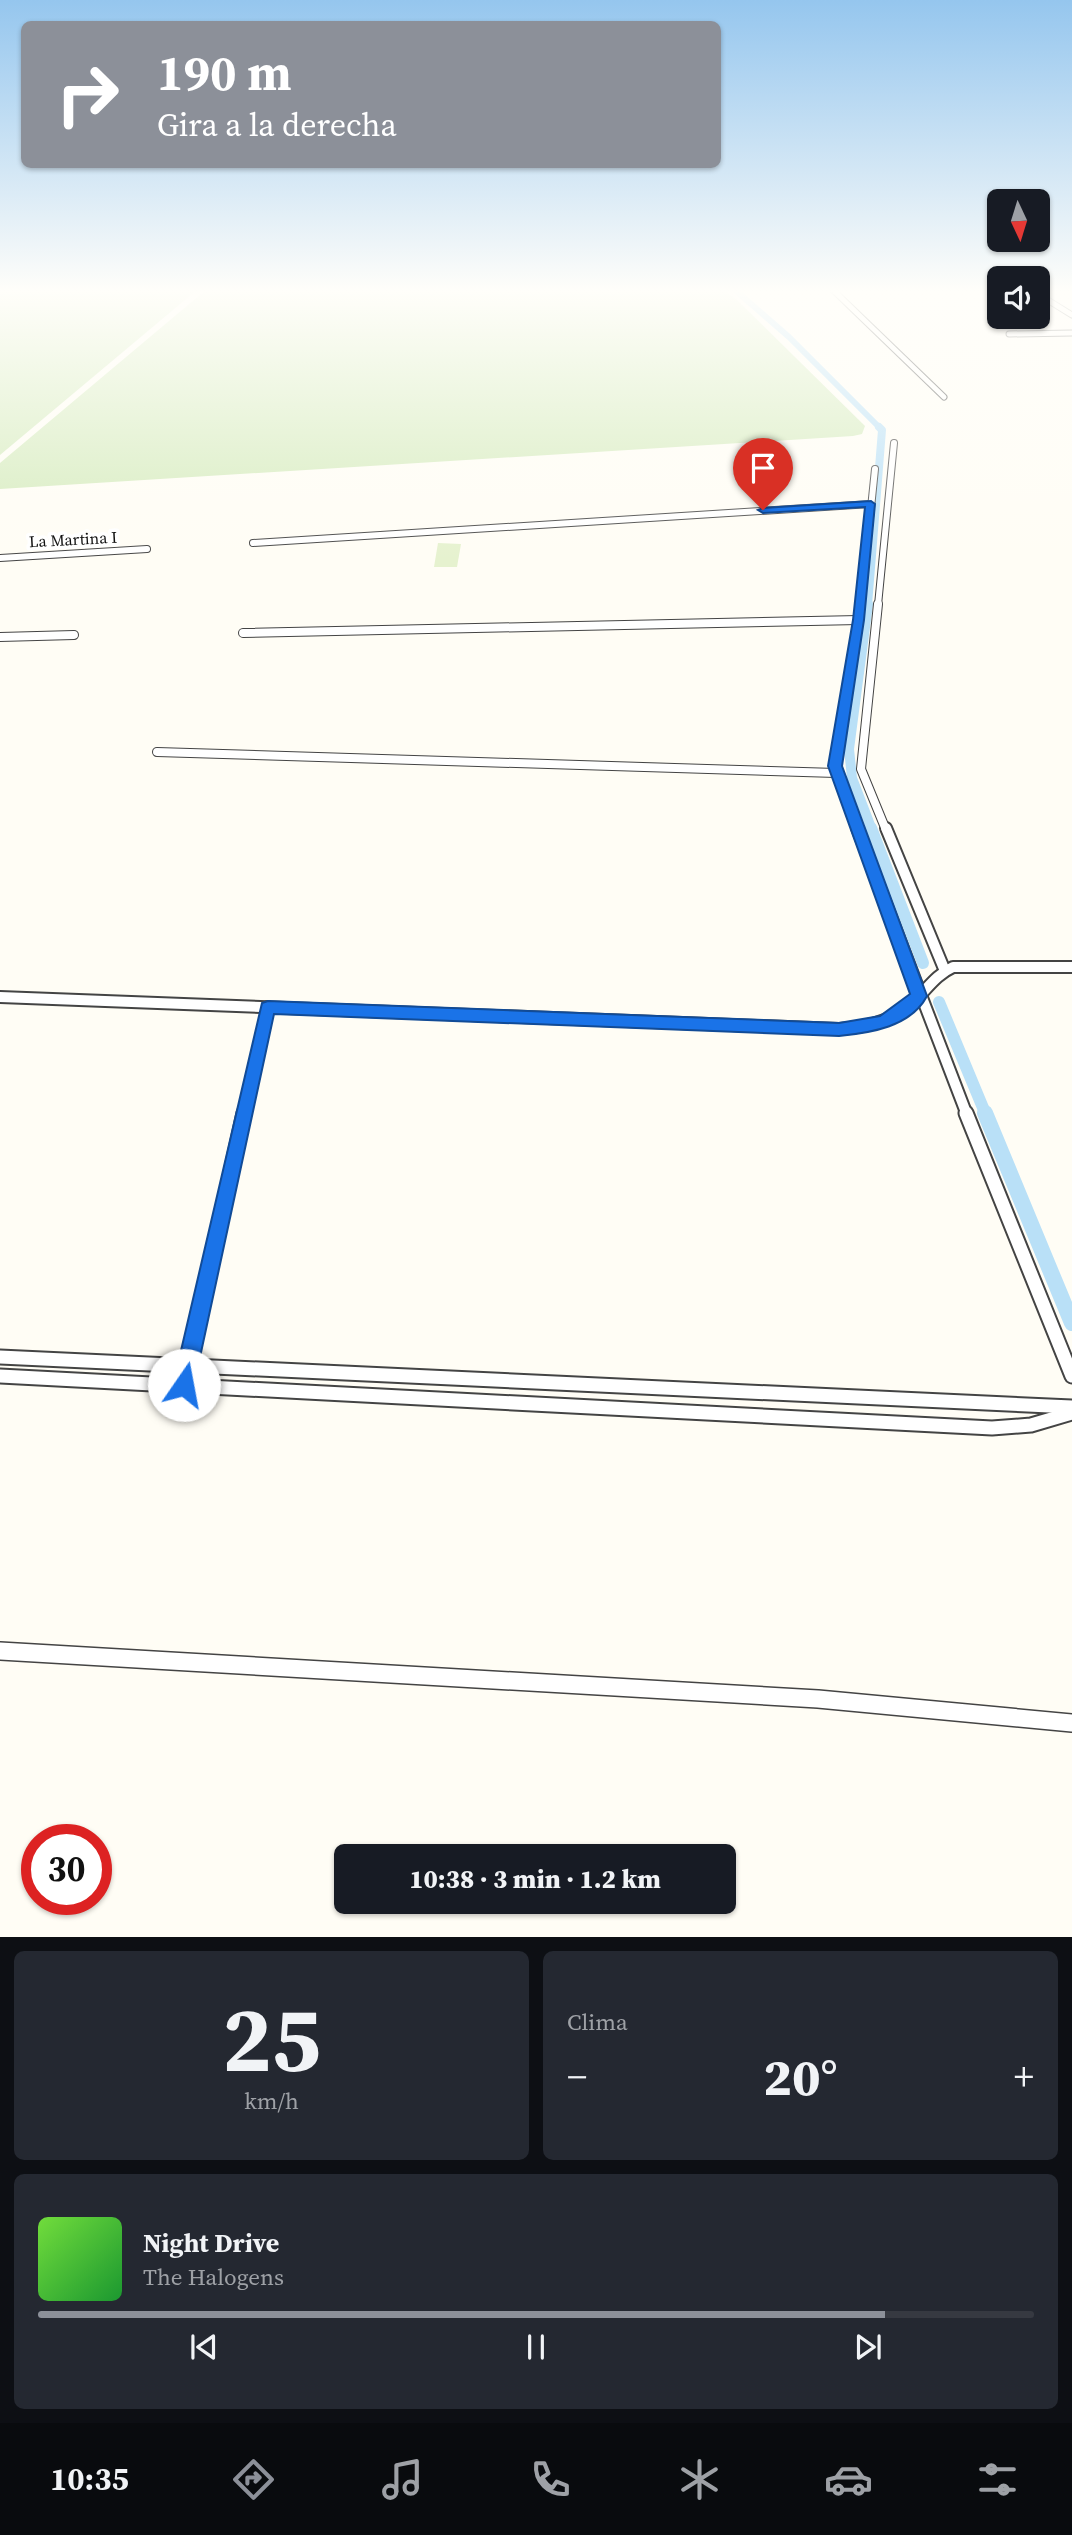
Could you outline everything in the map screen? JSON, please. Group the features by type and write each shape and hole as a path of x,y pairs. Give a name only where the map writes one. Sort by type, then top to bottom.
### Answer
{"street":[{"path":"925,379 944,397"},
{"path":"894,443 861,769 945,971"},
{"path":"875,468 859,620 835,754 836,773 919,996 1072,1376"},
{"path":"253,543 871,504"},
{"name":"La Martina I","path":"0,558 147,549"},
{"path":"243,633 859,620"},
{"path":"0,637 74,635"},
{"path":"157,752 836,773"},
{"path":"0,997 839,1030 866,1027 885,1021 903,1010 945,971 966,965 1072,967"},
{"path":"184,1385 268,1007"},
{"path":"0,1357 1072,1407"},
{"path":"0,1376 992,1428 1031,1425 1072,1413"},
{"path":"0,1651 818,1699 1072,1723"}],"green space":[{"path":"0,379 90,379 0,455"},
{"path":"99,379 818,379 865,426 862,434 853,436 0,489 0,463"},
{"path":"438,543 461,544 457,567 434,567"}],"waterway":[{"path":"831,379 882,430 868,605"},
{"path":"868,604 849,749 852,778 872,830"},
{"path":"871,828 923,963"},
{"path":"939,1002 986,1115"},
{"path":"985,1113 1072,1323"}],"route":[{"path":"184,1385 268,1007 839,1030 866,1027 885,1021 912,1004 919,996 835,766 859,620 871,504 763,510"}]}
